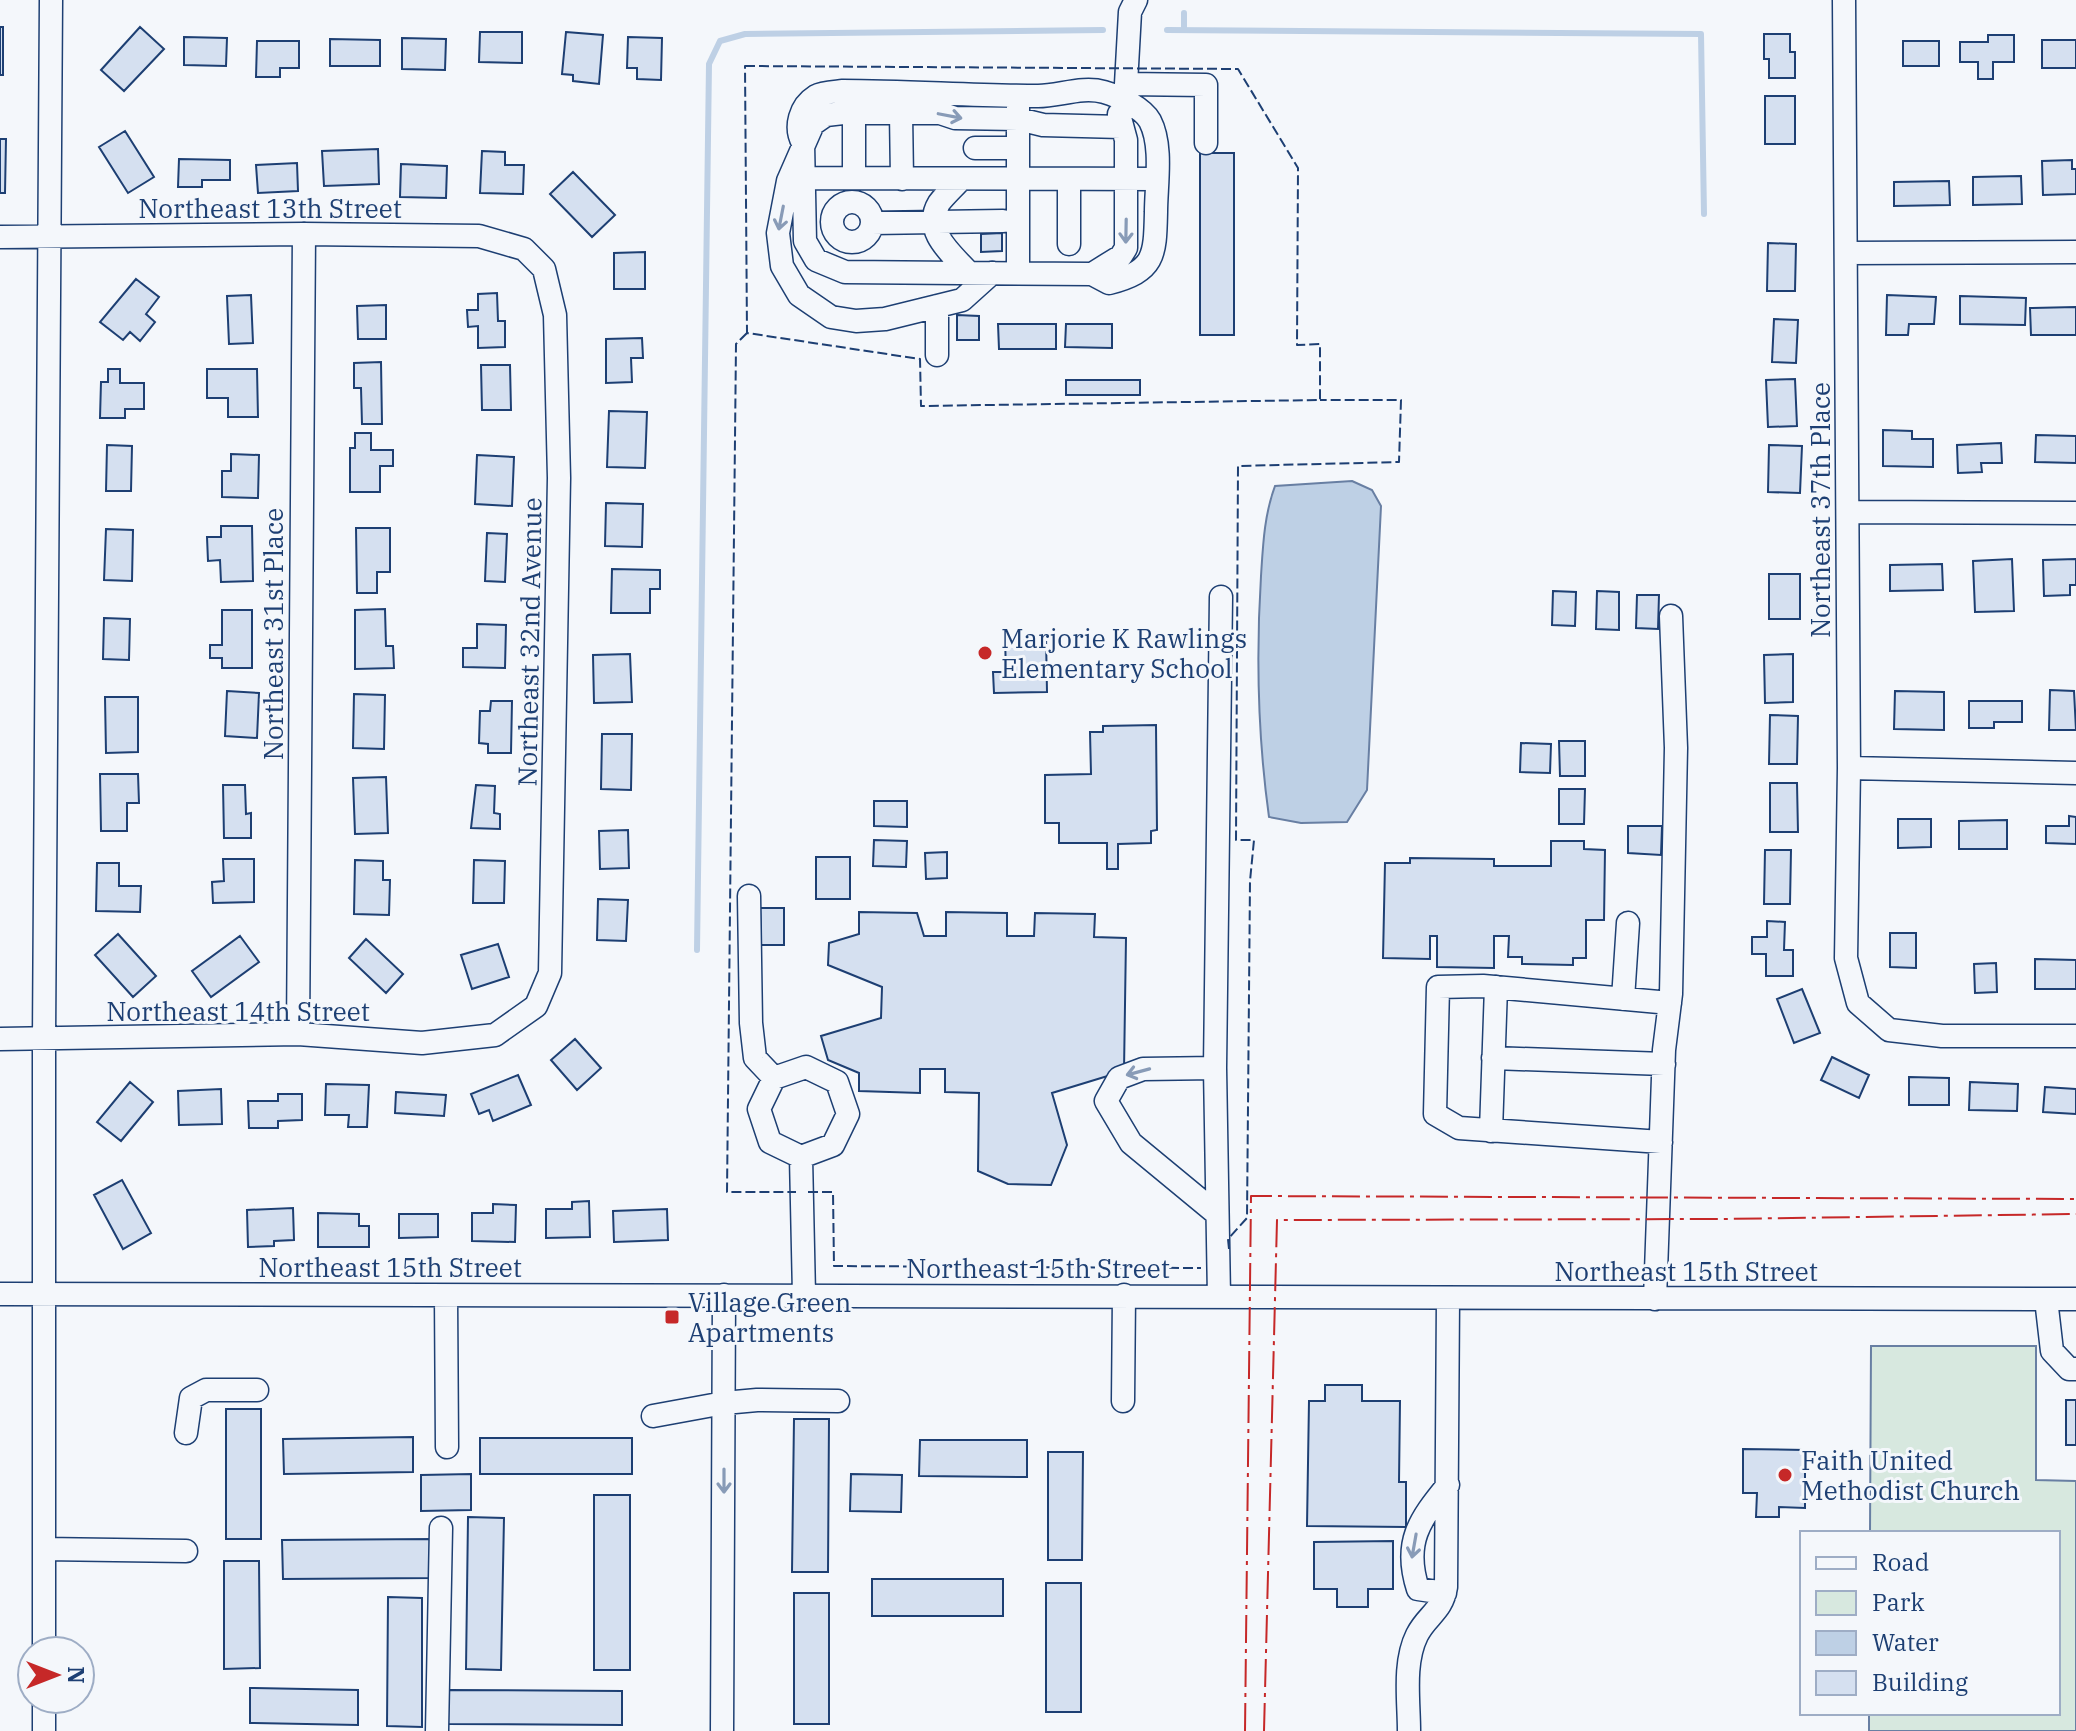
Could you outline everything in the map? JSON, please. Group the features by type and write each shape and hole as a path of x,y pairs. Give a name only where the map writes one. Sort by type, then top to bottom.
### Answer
{"street":[{"path":"44,1635 44,1039 51,0"},
{"path":"1092,274 1121,256 1126,248 1126,140 1121,127 1130,12 1136,0"},
{"name":"Northeast 37th Place","path":"1844,0 1849,768 1846,958 1858,1003 1889,1030 1942,1036 2076,1036"},
{"path":"1124,95 1149,119 1156,145 1156,240 1149,261 1133,277 1109,283 1092,274 845,272 816,260 805,241 803,143 798,133 802,110 818,94 920,91 968,96 1047,96 1060,91 1103,91 1124,95 1206,85 1206,143"},
{"path":"1018,96 1018,273"},
{"path":"901,113 902,179"},
{"path":"992,273 962,300 885,319 856,321 831,317 799,295 782,266 778,233 788,181 813,124 826,115 940,113 955,118 1018,119 1043,125 1121,127"},
{"path":"854,124 854,178"},
{"path":"975,148 1018,148"},
{"path":"804,178 1156,179"},
{"path":"961,179 939,204 933,222 940,240 969,273"},
{"path":"1069,180 1069,244"},
{"path":"872,223 1003,221"},
{"name":"Northeast 31st Place","path":"298,1034 304,234"},
{"name":"Northeast 13th Street","path":"0,237 479,236 524,249 534,259"},
{"path":"1846,253 2076,252"},
{"name":"Northeast 32nd Avenue","path":"518,1019 536,1006 550,973 553,897 559,478 555,315 544,269 534,259"},
{"path":"937,306 937,355"},
{"path":"1848,512 2076,513"},
{"path":"1219,1297 1215,1068 1221,597"},
{"path":"1655,1299 1664,1064 1670,1003 1676,748 1671,616"},
{"path":"1849,768 2076,773"},
{"path":"749,896 751,1023 755,1058 774,1078"},
{"path":"1623,999 1628,923"},
{"path":"1661,1142 1459,1128 1435,1114 1438,987 1496,987 1670,1003"},
{"path":"1491,1131 1496,987"},
{"name":"Northeast 14th Street","path":"0,1039 298,1034 422,1043 495,1035 518,1019"},
{"path":"1493,1058 1664,1064"},
{"path":"806,1067 837,1082 848,1114 833,1145 801,1157 770,1142 759,1109 774,1078 806,1067"},
{"path":"1215,1068 1143,1069 1119,1078 1106,1101 1131,1143 1217,1214"},
{"path":"801,1157 804,1295"},
{"name":"Northeast 15th Street","path":"0,1294 2076,1299"},
{"path":"722,1731 724,1295"},
{"path":"1123,1401 1124,1295"},
{"path":"446,1296 447,1447"},
{"path":"1409,1731 1410,1656 1425,1622 1444,1603 1445,1593 1448,1298"},
{"path":"2046,1299 2052,1351 2069,1369 2076,1369"},
{"path":"186,1433 191,1398 206,1390 257,1390"},
{"path":"653,1416 757,1400 838,1401"},
{"path":"1445,1593 1418,1589 1411,1568 1413,1543 1423,1514 1448,1485"},
{"path":"437,1731 441,1528"},
{"path":"44,1549 186,1551"}],"green space":[{"path":"1871,1346 2036,1346 2036,1480 2076,1481 2076,1731 1869,1731 1869,1715 2060,1715 2060,1531 1870,1531"}],"water":[{"path":"1352,481 1372,490 1381,506 1367,790 1347,822 1301,823 1269,817 1262,757 1258,667 1259,606 1268,508 1275,486"}],"building":[{"path":"0,27 3,27 3,75 0,75"},
{"path":"140,27 164,49 124,91 101,70"},
{"path":"480,32 522,32 522,63 479,62"},
{"path":"566,32 603,35 599,84 573,81 573,75 562,74"},
{"path":"1764,34 1790,34 1790,52 1795,52 1795,78 1769,78 1769,59 1764,59"},
{"path":"1988,35 2014,35 2014,62 1993,62 1993,79 1978,79 1978,62 1960,62 1960,42 1988,42"},
{"path":"184,37 227,38 226,66 184,65"},
{"path":"628,37 662,38 661,80 637,79 637,68 627,68"},
{"path":"402,38 446,39 445,70 402,69"},
{"path":"330,39 380,40 380,66 330,66"},
{"path":"2042,40 2076,40 2076,68 2042,68"},
{"path":"257,41 299,41 299,68 280,68 280,77 256,77"},
{"path":"1903,41 1939,41 1939,66 1903,66"},
{"path":"1765,96 1795,96 1795,144 1765,144"},
{"path":"125,131 154,177 128,193 99,147"},
{"path":"0,139 6,139 5,193 0,193"},
{"path":"378,149 379,184 324,186 322,151"},
{"path":"482,151 505,152 505,165 524,165 523,194 480,193"},
{"path":"1200,153 1234,153 1234,335 1200,335"},
{"path":"179,159 230,160 230,180 202,180 202,187 178,187"},
{"path":"2072,160 2072,169 2076,169 2076,194 2043,195 2042,161"},
{"path":"297,163 298,191 258,193 256,165"},
{"path":"401,164 447,166 446,198 400,197"},
{"path":"573,172 615,215 592,237 550,194"},
{"path":"2021,176 2022,204 1973,205 1973,177"},
{"path":"1949,181 1950,205 1894,206 1894,182"},
{"path":"1002,233 1002,251 981,252 981,234"},
{"path":"1768,243 1796,244 1795,291 1767,291"},
{"path":"645,252 645,289 614,289 614,253"},
{"path":"136,279 159,297 146,314 155,322 140,341 130,332 123,340 100,322"},
{"path":"497,293 498,321 505,321 505,347 478,348 478,326 468,327 467,310 478,310 478,294"},
{"path":"251,295 253,343 229,344 227,296"},
{"path":"1887,295 1936,297 1934,324 1909,324 1908,335 1886,335"},
{"path":"1960,296 2026,298 2025,325 1960,324"},
{"path":"386,305 386,339 358,339 357,306"},
{"path":"2076,307 2076,335 2031,335 2030,308"},
{"path":"957,315 979,316 979,340 957,340"},
{"path":"1774,319 1798,320 1796,363 1772,362"},
{"path":"998,324 1056,324 1056,349 999,349"},
{"path":"1066,324 1112,324 1112,348 1065,347"},
{"path":"642,338 643,358 631,358 632,382 606,383 606,339"},
{"path":"381,362 382,424 362,424 361,388 354,388 354,363"},
{"path":"481,365 510,365 511,410 482,410"},
{"path":"108,369 120,369 120,383 144,383 144,409 125,409 125,418 100,418 101,382 108,382"},
{"path":"207,369 257,369 258,417 228,417 228,398 207,398"},
{"path":"1795,379 1797,426 1768,427 1766,380"},
{"path":"1066,380 1140,380 1140,395 1066,395"},
{"path":"609,411 647,412 645,468 607,467"},
{"path":"1883,430 1912,431 1912,439 1933,439 1933,467 1883,466"},
{"path":"355,433 371,433 371,450 393,450 393,466 380,466 380,492 350,492 350,448 355,448"},
{"path":"2036,435 2076,436 2076,463 2035,462"},
{"path":"2001,443 2002,463 1981,463 1982,472 1958,473 1957,445"},
{"path":"107,445 132,446 131,491 106,491"},
{"path":"1769,445 1802,446 1800,493 1768,492"},
{"path":"231,454 259,455 258,498 222,497 222,471 231,471"},
{"path":"477,455 514,457 512,506 475,504"},
{"path":"606,503 643,504 642,547 605,546"},
{"path":"221,526 252,526 253,581 221,582 220,560 208,561 207,537 221,537"},
{"path":"356,528 390,528 390,572 377,572 377,593 357,593"},
{"path":"106,529 133,530 132,581 104,580"},
{"path":"487,533 507,534 505,582 485,581"},
{"path":"2012,559 2014,611 1975,612 1973,561"},
{"path":"2076,559 2076,585 2070,585 2070,595 2044,596 2043,560"},
{"path":"1942,564 1943,590 1890,591 1890,565"},
{"path":"612,569 660,570 660,589 650,589 650,613 611,613"},
{"path":"1769,574 1800,574 1800,619 1769,619"},
{"path":"1553,591 1576,592 1575,626 1552,625"},
{"path":"1597,591 1619,592 1619,630 1596,629"},
{"path":"1637,595 1659,595 1658,629 1636,628"},
{"path":"385,609 386,646 393,646 394,668 355,669 355,610"},
{"path":"222,610 252,610 252,668 222,668 222,658 210,658 210,645 222,645"},
{"path":"104,618 130,619 129,660 103,659"},
{"path":"477,624 506,625 505,668 463,667 463,648 477,648"},
{"path":"1046,636 1047,692 994,693 993,672 1006,672 1005,638"},
{"path":"630,654 632,702 594,703 593,655"},
{"path":"1793,654 1793,702 1765,703 1764,655"},
{"path":"2050,690 2074,691 2076,730 2049,730"},
{"path":"227,691 259,693 257,738 225,736"},
{"path":"1895,691 1944,692 1944,730 1894,729"},
{"path":"354,694 385,695 384,749 353,748"},
{"path":"105,697 138,697 138,752 106,753"},
{"path":"491,701 512,701 511,753 488,753 488,744 479,743 480,711 490,711"},
{"path":"1969,701 2022,701 2022,722 1994,722 1994,728 1969,728"},
{"path":"1770,715 1798,716 1797,764 1769,764"},
{"path":"1156,725 1157,830 1151,831 1151,843 1118,844 1118,869 1107,869 1107,843 1059,843 1059,823 1045,823 1045,775 1091,774 1090,732 1103,732 1103,726"},
{"path":"602,734 632,734 631,790 601,789"},
{"path":"1559,741 1585,741 1585,776 1560,776"},
{"path":"1521,743 1551,744 1550,773 1520,772"},
{"path":"100,774 138,774 139,803 127,803 127,831 101,831"},
{"path":"386,777 388,833 355,834 353,778"},
{"path":"1770,783 1797,783 1798,832 1770,832"},
{"path":"223,785 245,785 246,814 251,813 251,838 224,838"},
{"path":"476,785 495,786 494,813 500,814 500,829 471,828"},
{"path":"1559,789 1585,789 1584,824 1559,824"},
{"path":"874,801 907,801 907,827 874,826"},
{"path":"2069,816 2076,817 2076,844 2046,843 2046,826 2069,826"},
{"path":"1898,819 1931,819 1931,847 1898,848"},
{"path":"2007,820 2007,849 1959,849 1959,821"},
{"path":"1628,826 1662,826 1661,855 1628,853"},
{"path":"628,830 629,868 600,869 599,831"},
{"path":"874,840 907,841 906,867 873,866"},
{"path":"1551,841 1584,841 1584,849 1605,850 1604,920 1586,920 1586,958 1573,958 1573,965 1522,964 1522,957 1508,957 1509,936 1494,936 1494,968 1437,967 1437,936 1430,936 1430,959 1383,958 1385,863 1410,863 1410,858 1494,859 1494,866 1551,866"},
{"path":"1765,850 1791,850 1790,904 1764,904"},
{"path":"947,852 947,878 926,879 925,853"},
{"path":"816,857 850,857 850,899 816,899"},
{"path":"223,859 254,859 254,902 213,903 212,882 224,881"},
{"path":"355,860 383,861 383,880 390,880 389,915 354,914"},
{"path":"474,860 505,861 504,903 473,903"},
{"path":"97,863 119,863 119,886 141,886 140,912 96,911"},
{"path":"598,899 628,900 626,941 597,940"},
{"path":"760,908 784,908 784,945 761,945"},
{"path":"859,912 917,913 924,936 946,936 946,912 1007,913 1007,936 1034,936 1035,913 1095,914 1094,937 1126,938 1124,1071 1052,1093 1067,1145 1051,1185 1008,1184 978,1171 979,1093 945,1092 945,1069 920,1069 920,1093 859,1091 859,1073 828,1060 821,1036 881,1018 882,987 828,965 829,943 859,934"},
{"path":"1767,921 1785,922 1784,950 1793,950 1793,976 1766,976 1766,954 1752,954 1752,937 1767,937"},
{"path":"1890,933 1916,933 1916,968 1890,967"},
{"path":"118,934 156,976 133,997 95,955"},
{"path":"240,936 259,962 211,997 192,971"},
{"path":"366,939 403,974 386,993 349,958"},
{"path":"498,944 509,977 472,989 461,955"},
{"path":"2035,959 2076,960 2076,989 2035,989"},
{"path":"1996,963 1997,992 1975,993 1974,964"},
{"path":"1802,989 1820,1033 1794,1043 1777,999"},
{"path":"575,1039 601,1068 577,1090 551,1060"},
{"path":"1832,1057 1869,1075 1859,1098 1821,1080"},
{"path":"518,1075 531,1105 493,1121 489,1110 479,1114 471,1094"},
{"path":"1909,1077 1949,1078 1949,1105 1909,1105"},
{"path":"130,1082 153,1102 121,1141 97,1122"},
{"path":"1970,1082 2018,1084 2017,1111 1969,1110"},
{"path":"326,1084 369,1085 367,1127 348,1127 349,1115 325,1115"},
{"path":"2045,1087 2076,1089 2076,1114 2043,1112"},
{"path":"221,1089 222,1124 179,1125 178,1091"},
{"path":"396,1092 446,1095 444,1116 395,1113"},
{"path":"278,1094 302,1094 302,1120 278,1121 278,1128 249,1128 248,1101 278,1101"},
{"path":"122,1180 151,1233 123,1249 94,1195"},
{"path":"589,1201 590,1237 546,1238 546,1209 572,1209 572,1202"},
{"path":"493,1204 516,1205 515,1242 472,1241 472,1213 493,1213"},
{"path":"293,1208 294,1240 274,1241 274,1246 248,1247 247,1210"},
{"path":"667,1209 668,1240 614,1242 613,1211"},
{"path":"318,1213 359,1214 359,1226 369,1226 369,1247 318,1247"},
{"path":"399,1214 438,1214 438,1237 399,1238"},
{"path":"1325,1385 1362,1385 1362,1401 1400,1401 1399,1482 1406,1482 1406,1527 1307,1526 1309,1401 1325,1401"},
{"path":"2066,1400 2076,1400 2076,1445 2066,1445"},
{"path":"226,1409 261,1409 261,1539 226,1539"},
{"path":"794,1419 829,1419 828,1572 792,1572"},
{"path":"413,1437 413,1472 284,1474 283,1439"},
{"path":"480,1438 632,1438 632,1474 480,1474"},
{"path":"920,1440 1027,1440 1027,1477 919,1476"},
{"path":"1743,1449 1805,1450 1805,1508 1779,1507 1779,1517 1756,1517 1757,1493 1743,1493"},
{"path":"1048,1452 1083,1452 1082,1560 1048,1560"},
{"path":"471,1474 471,1510 421,1511 421,1475"},
{"path":"851,1474 902,1475 901,1512 850,1511"},
{"path":"594,1495 630,1495 630,1670 594,1670"},
{"path":"468,1517 504,1518 501,1670 466,1669"},
{"path":"434,1539 435,1578 283,1579 282,1540"},
{"path":"1393,1541 1393,1589 1368,1589 1368,1607 1337,1607 1337,1589 1314,1589 1314,1542"},
{"path":"224,1561 259,1561 260,1668 224,1669"},
{"path":"872,1579 1003,1579 1003,1616 872,1616"},
{"path":"1046,1583 1081,1583 1081,1712 1046,1712"},
{"path":"794,1593 829,1593 829,1724 794,1724"},
{"path":"388,1597 422,1598 422,1727 387,1726"},
{"path":"250,1688 358,1690 358,1725 250,1723"},
{"path":"447,1690 622,1691 622,1725 447,1724"}],"waterway":[{"path":"1184,13 1184,30"},
{"path":"697,950 709,64 720,41 745,34 1103,30"},
{"path":"1167,30 1701,34 1704,214"}],"fence":[{"path":"745,66 1238,69 1298,168 1297,345 1320,344 1320,400 921,406 920,359 747,333 745,66"},
{"path":"747,333 736,344 727,1192 796,1192"},
{"path":"1229,1249 1228,1239 1247,1218 1250,881 1254,840 1236,840 1238,466 1399,462 1401,400 1320,400"},
{"path":"808,1192 833,1192 834,1266 1201,1268"}],"power":[{"path":"1245,1731 1251,1196 2076,1199"},
{"path":"1264,1731 1277,1220 2076,1214"}],"place":[{"name":"Marjorie K Rawlings Elementary School","path":"985,653"},
{"name":"Village Green Apartments","path":"672,1317"},
{"name":"Faith United Methodist Church","path":"1785,1475"}]}
